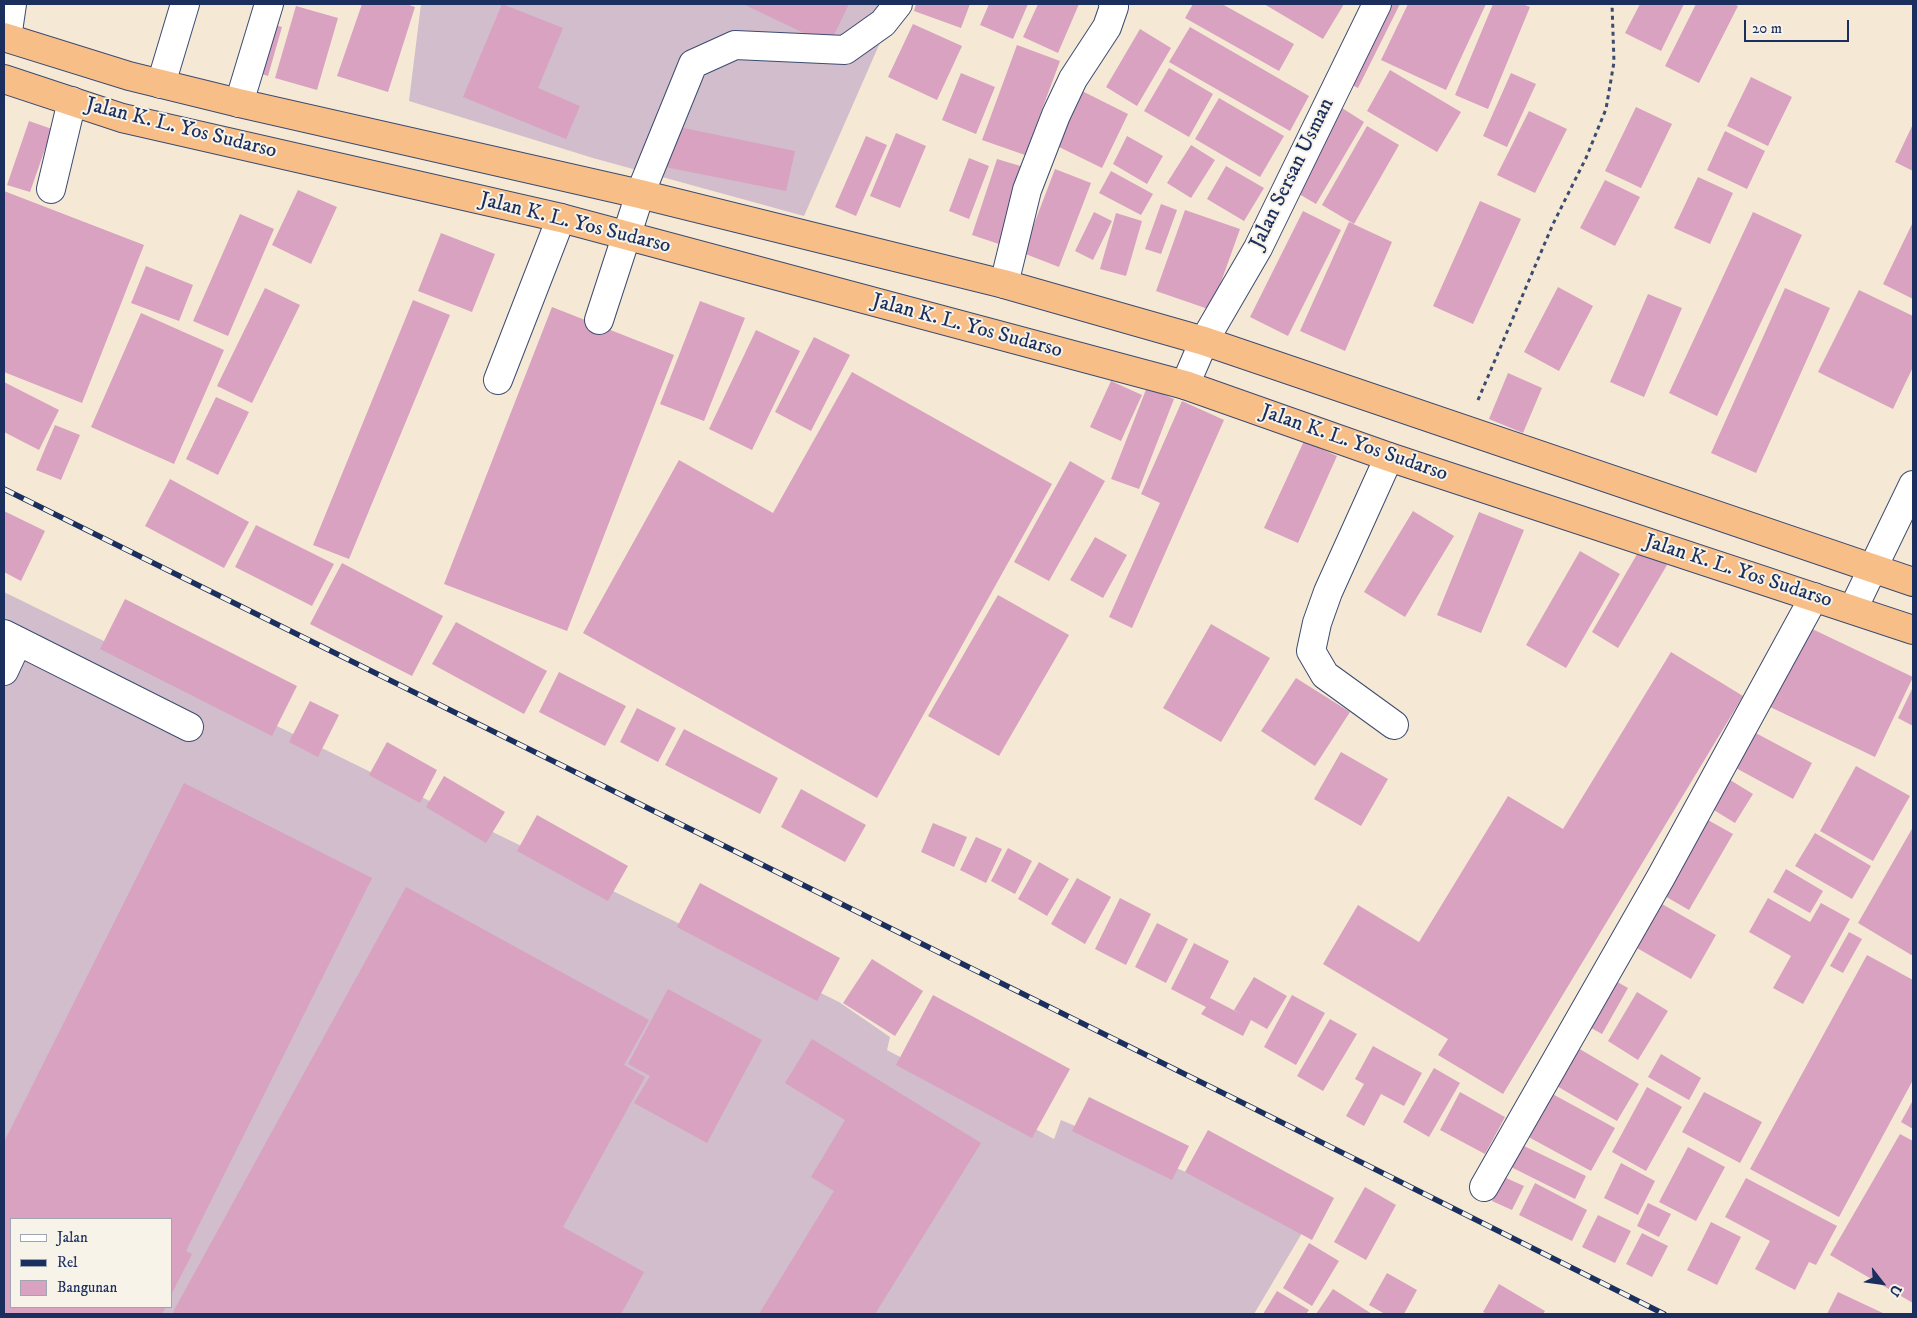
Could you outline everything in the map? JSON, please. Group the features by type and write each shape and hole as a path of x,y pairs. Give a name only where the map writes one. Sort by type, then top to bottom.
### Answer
{"highway":[{"name":"Jalan K. L. Yos Sudarso","path":"5,38 161,84 640,194 1004,284 1204,341 1913,582"},
{"name":"Jalan K. L. Yos Sudarso","path":"4,79 122,118 561,218 1185,385 1389,457 1913,630"}],"street":[{"path":"5,38 12,4"},
{"path":"161,84 185,4"},
{"path":"239,103 269,4"},
{"path":"599,320 640,194 693,64 735,45 845,50 883,23 898,4"},
{"path":"1004,284 1027,190 1056,115 1073,79 1107,27 1114,7 1113,4"},
{"name":"Jalan Sersan Usman","path":"1185,385 1204,341 1258,248 1376,4"},
{"path":"51,189 72,101"},
{"path":"498,380 561,218"},
{"path":"1389,457 1328,592 1317,623 1311,652 1325,676 1394,725"},
{"path":"1853,609 1913,484"},
{"path":"1484,1188 1661,877 1814,598"},
{"path":"4,671 11,638 189,727"}],"path":[{"path":"1466,429 1553,224 1586,158 1606,109 1614,62 1612,4"}],"shaded area":[{"path":"421,4 897,4 804,216 593,158 409,101"},
{"path":"4,592 839,1002 890,1037 887,1050 1054,1139 1061,1120 1308,1223 1254,1314 4,1314"}],"building":[{"path":"362,4 406,4 415,7 388,92 337,76"},
{"path":"502,4 563,28 538,88 580,106 566,139 463,97"},
{"path":"743,4 849,4 829,45"},
{"path":"916,4 970,4 961,28 914,11"},
{"path":"989,4 1028,4 1013,39 980,25"},
{"path":"1038,4 1079,4 1058,53 1023,37"},
{"path":"1193,4 1222,4 1294,44 1279,71 1185,18"},
{"path":"1264,4 1344,4 1323,39"},
{"path":"1381,4 1400,4 1358,88 1342,80"},
{"path":"1408,4 1486,4 1446,90 1381,60"},
{"path":"1493,4 1522,4 1530,7 1488,109 1455,95"},
{"path":"1640,4 1684,4 1661,51 1625,33"},
{"path":"1696,4 1733,4 1738,6 1699,83 1665,66"},
{"path":"296,6 338,18 317,90 275,78"},
{"path":"267,23 282,27 268,76 253,71"},
{"path":"913,24 962,46 937,100 888,77"},
{"path":"1190,27 1309,96 1290,131 1169,62"},
{"path":"1140,29 1171,48 1137,106 1106,87"},
{"path":"1017,45 1060,61 1025,155 982,140"},
{"path":"1169,68 1213,94 1189,137 1144,111"},
{"path":"1390,70 1461,112 1437,152 1367,111"},
{"path":"961,73 995,87 976,134 942,120"},
{"path":"1511,73 1536,84 1507,147 1483,136"},
{"path":"1751,77 1792,97 1768,146 1727,126"},
{"path":"1082,91 1128,114 1102,168 1055,145"},
{"path":"1219,98 1284,136 1260,177 1195,139"},
{"path":"1636,107 1672,124 1641,188 1605,171"},
{"path":"1342,108 1364,122 1316,204 1294,191"},
{"path":"1529,111 1567,129 1535,193 1497,175"},
{"path":"29,121 52,129 30,192 7,185"},
{"path":"1913,124 1913,171 1895,162"},
{"path":"674,126 795,151 786,191 665,167"},
{"path":"1367,126 1399,145 1354,224 1322,205"},
{"path":"1725,131 1765,151 1747,189 1707,170"},
{"path":"896,133 926,146 900,208 870,196"},
{"path":"866,136 887,145 856,216 835,207"},
{"path":"1127,136 1163,156 1147,184 1113,164"},
{"path":"1191,145 1215,160 1191,198 1167,183"},
{"path":"969,158 989,166 969,219 949,211"},
{"path":"997,159 1027,168 1002,245 972,235"},
{"path":"1226,166 1264,188 1244,221 1207,199"},
{"path":"1055,169 1091,183 1059,267 1023,253"},
{"path":"1111,171 1153,194 1141,215 1099,193"},
{"path":"1698,177 1733,193 1710,244 1674,228"},
{"path":"1605,180 1640,197 1615,246 1580,228"},
{"path":"298,190 337,207 311,264 272,245"},
{"path":"4,191 144,245 82,403 4,372"},
{"path":"1480,201 1521,219 1473,324 1433,306"},
{"path":"1161,204 1177,210 1161,254 1145,249"},
{"path":"1185,210 1240,229 1211,310 1156,291"},
{"path":"1303,211 1341,230 1288,336 1250,317"},
{"path":"1094,212 1112,221 1093,260 1075,251"},
{"path":"1753,212 1802,235 1717,416 1669,393"},
{"path":"1116,213 1142,221 1126,276 1100,269"},
{"path":"240,214 274,229 228,336 193,321"},
{"path":"1349,222 1392,242 1345,351 1300,331"},
{"path":"1913,222 1913,299 1883,284"},
{"path":"441,233 495,254 472,312 418,291"},
{"path":"146,266 193,285 179,321 131,303"},
{"path":"1558,287 1593,306 1559,371 1524,352"},
{"path":"265,288 300,305 252,403 217,386"},
{"path":"1785,288 1830,308 1756,473 1711,453"},
{"path":"1859,290 1913,316 1913,367 1893,409 1818,372"},
{"path":"1648,294 1682,308 1644,397 1610,382"},
{"path":"413,300 450,315 349,559 313,545"},
{"path":"700,301 745,318 704,421 660,404"},
{"path":"552,307 674,355 567,631 444,584"},
{"path":"141,313 224,350 174,464 91,427"},
{"path":"756,330 800,351 752,450 709,429"},
{"path":"814,337 850,355 811,431 775,412"},
{"path":"852,372 1052,484 877,798 583,633 679,460 773,513"},
{"path":"1508,373 1542,388 1523,433 1489,419"},
{"path":"1111,381 1142,395 1121,441 1090,427"},
{"path":"4,382 59,410 39,450 4,432"},
{"path":"1147,387 1174,399 1139,489 1111,479"},
{"path":"216,397 249,412 218,475 186,459"},
{"path":"1182,401 1224,420 1132,628 1109,617 1160,503 1141,494"},
{"path":"55,425 80,435 61,480 36,470"},
{"path":"1304,441 1337,456 1298,543 1264,528"},
{"path":"1070,461 1105,481 1049,581 1014,562"},
{"path":"170,479 249,522 224,568 145,526"},
{"path":"4,511 45,531 21,581 4,572"},
{"path":"1413,511 1454,536 1405,617 1364,592"},
{"path":"1479,512 1524,530 1481,633 1437,615"},
{"path":"256,525 334,564 312,606 235,567"},
{"path":"1095,537 1127,555 1103,598 1070,580"},
{"path":"1640,549 1667,565 1618,648 1592,632"},
{"path":"1580,551 1620,574 1566,668 1526,645"},
{"path":"342,563 443,616 412,676 310,624"},
{"path":"998,595 1069,635 999,756 928,716"},
{"path":"125,599 297,686 272,736 100,649"},
{"path":"456,622 547,671 524,714 432,664"},
{"path":"1211,624 1270,658 1221,742 1163,708"},
{"path":"1806,626 1913,677 1875,757 1768,706"},
{"path":"1671,652 1743,696 1503,1094 1438,1055 1448,1039 1323,964 1358,905 1419,942 1508,796 1563,829"},
{"path":"559,672 626,706 605,746 539,712"},
{"path":"1296,678 1350,712 1315,766 1261,731"},
{"path":"1913,687 1913,726 1898,718"},
{"path":"310,701 339,715 318,757 289,742"},
{"path":"637,708 676,728 658,762 620,742"},
{"path":"684,729 778,778 760,814 665,765"},
{"path":"1752,731 1812,763 1793,799 1734,767"},
{"path":"387,742 437,770 420,803 369,775"},
{"path":"1341,752 1388,779 1361,826 1314,799"},
{"path":"1856,766 1910,796 1873,861 1820,831"},
{"path":"1722,775 1753,794 1735,823 1704,804"},
{"path":"444,776 505,812 486,843 426,807"},
{"path":"184,783 372,878 186,1251 192,1254 172,1293 172,1218 10,1218 10,1308 165,1308 162,1314 4,1314 4,1142"},
{"path":"801,789 866,825 845,862 781,827"},
{"path":"537,815 628,866 608,901 517,851"},
{"path":"1699,815 1733,834 1689,910 1656,891"},
{"path":"933,823 967,837 954,867 921,852"},
{"path":"1913,827 1913,956 1858,923"},
{"path":"1815,833 1871,866 1852,899 1795,866"},
{"path":"976,837 1002,849 986,883 960,870"},
{"path":"1008,848 1032,861 1015,894 991,881"},
{"path":"1039,862 1069,879 1047,916 1018,899"},
{"path":"1786,869 1823,891 1810,913 1773,892"},
{"path":"1077,878 1111,897 1085,944 1051,924"},
{"path":"700,883 840,958 817,1001 677,927"},
{"path":"406,887 649,1020 624,1065 645,1077 563,1227 644,1272 621,1314 172,1314"},
{"path":"1120,898 1151,914 1126,965 1095,949"},
{"path":"1768,898 1810,922 1821,903 1850,919 1803,1004 1773,988 1791,956 1749,932"},
{"path":"1655,900 1716,935 1691,979 1630,944"},
{"path":"1157,923 1188,939 1166,983 1135,967"},
{"path":"1849,932 1862,939 1843,973 1830,966"},
{"path":"1194,943 1229,961 1210,998 1243,1015 1234,1010 1254,977 1287,996 1267,1029 1251,1020 1243,1036 1201,1014 1206,1007 1171,989"},
{"path":"1867,955 1913,980 1913,1080 1839,1217 1750,1169"},
{"path":"872,959 923,991 895,1036 843,1003"},
{"path":"1612,979 1628,988 1602,1034 1586,1025"},
{"path":"668,989 762,1040 707,1143 634,1103 650,1076 628,1064"},
{"path":"1637,992 1668,1011 1638,1060 1608,1041"},
{"path":"933,995 1070,1069 1032,1138 896,1065"},
{"path":"1292,995 1325,1013 1296,1065 1264,1047"},
{"path":"1330,1019 1357,1034 1323,1091 1297,1076"},
{"path":"812,1039 981,1143 875,1314 759,1314 834,1191 811,1177 845,1120 785,1083"},
{"path":"1373,1046 1422,1073 1404,1106 1381,1094 1364,1126 1346,1116 1364,1084 1355,1079"},
{"path":"1578,1048 1639,1084 1617,1121 1555,1085"},
{"path":"1661,1054 1701,1078 1689,1100 1648,1077"},
{"path":"1434,1068 1460,1083 1429,1137 1403,1122"},
{"path":"1647,1087 1682,1107 1646,1171 1612,1152"},
{"path":"1547,1091 1615,1128 1591,1171 1523,1134"},
{"path":"1460,1092 1505,1117 1485,1154 1440,1130"},
{"path":"1704,1092 1762,1122 1740,1163 1682,1132"},
{"path":"1089,1097 1189,1146 1172,1180 1072,1131"},
{"path":"1913,1100 1913,1129 1901,1122"},
{"path":"1208,1130 1334,1198 1312,1240 1185,1172"},
{"path":"1900,1134 1913,1141 1913,1303 1830,1255"},
{"path":"1522,1145 1586,1176 1575,1199 1511,1167"},
{"path":"1688,1147 1725,1167 1696,1221 1659,1202"},
{"path":"1621,1163 1655,1181 1638,1215 1604,1198"},
{"path":"1504,1177 1524,1186 1512,1210 1492,1201"},
{"path":"1746,1178 1837,1226 1816,1265 1809,1262 1795,1290 1755,1269 1770,1241 1725,1217"},
{"path":"1535,1183 1587,1210 1572,1241 1519,1215"},
{"path":"1365,1187 1396,1205 1366,1260 1334,1242"},
{"path":"1648,1203 1671,1214 1659,1237 1637,1226"},
{"path":"1598,1215 1631,1231 1615,1263 1582,1247"},
{"path":"1711,1222 1741,1237 1717,1285 1687,1270"},
{"path":"1642,1233 1668,1246 1652,1277 1626,1264"},
{"path":"1309,1243 1339,1261 1312,1306 1283,1288"},
{"path":"1387,1273 1417,1290 1404,1314 1385,1314 1369,1305"},
{"path":"1499,1284 1545,1311 1543,1314 1487,1314 1483,1312"},
{"path":"1333,1289 1372,1314 1316,1314"},
{"path":"1277,1291 1309,1310 1306,1314 1263,1314"},
{"path":"1838,1292 1885,1314 1827,1314"}],"railway":[{"path":"4,489 1235,1099 1664,1314"}]}
